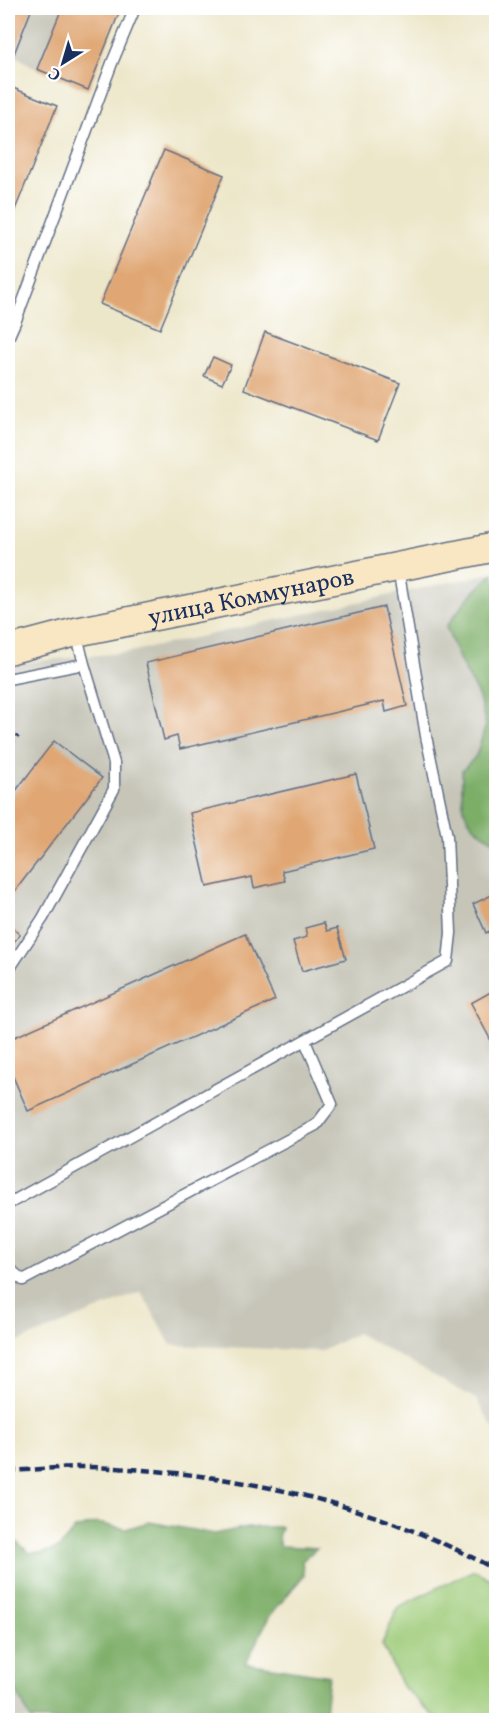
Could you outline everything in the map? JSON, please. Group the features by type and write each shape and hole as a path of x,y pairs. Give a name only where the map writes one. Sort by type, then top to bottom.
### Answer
{"main road":[{"name":"улица Коммунаров","path":"8,650 76,632 398,568 496,546"}],"lane":[{"path":"8,338 12,319 135,8"},
{"path":"8,1204 447,962 451,933 447,836 426,736 398,568"},
{"path":"8,971 43,918 114,789 114,763 76,632"},
{"path":"8,679 84,664"},
{"path":"8,1268 23,1280 316,1125 332,1104 305,1041"}],"shaded area":[{"path":"8,8 121,8 88,90 37,69 8,51"},
{"path":"496,572 496,1433 476,1399 357,1333 322,1351 171,1345 141,1292 8,1346 8,664 130,652"},
{"path":"8,1657 16,1690 31,1720 8,1720"}],"green space":[{"path":"493,573 496,586 496,842 484,835 469,821 463,804 462,771 476,756 486,725 479,697 460,661 446,627 467,599"},
{"path":"149,1522 215,1534 247,1527 281,1527 278,1537 280,1546 317,1548 302,1561 304,1575 269,1617 246,1663 329,1676 324,1720 31,1720 16,1690 8,1657 8,1535 30,1553 42,1553 59,1548 75,1529 97,1523 126,1529"},
{"path":"474,1570 496,1582 496,1720 438,1720 402,1686 382,1644 398,1607"}],"building":[{"path":"8,8 32,8 14,54 8,51"},
{"path":"62,8 121,8 88,90 37,69"},
{"path":"8,86 57,106 8,227"},
{"path":"164,150 224,175 160,329 100,304"},
{"path":"265,332 400,383 378,440 244,389"},
{"path":"213,357 231,365 222,384 204,376"},
{"path":"384,607 407,706 386,712 384,701 180,749 177,736 164,740 146,663"},
{"path":"54,741 102,778 8,900 8,801"},
{"path":"356,774 374,849 282,871 285,881 254,888 252,877 207,887 190,813"},
{"path":"496,893 496,928 486,933 473,904"},
{"path":"8,923 20,935 8,948"},
{"path":"324,923 327,931 337,928 346,959 302,971 293,941 307,937 305,928"},
{"path":"245,934 275,1000 28,1111 8,1065 8,1040"},
{"path":"496,989 496,1050 471,1003"}],"railway":[{"path":"8,747 18,736"},
{"path":"8,1471 76,1467 131,1469 185,1474 266,1487 306,1496 384,1520 422,1534 496,1570"}]}
